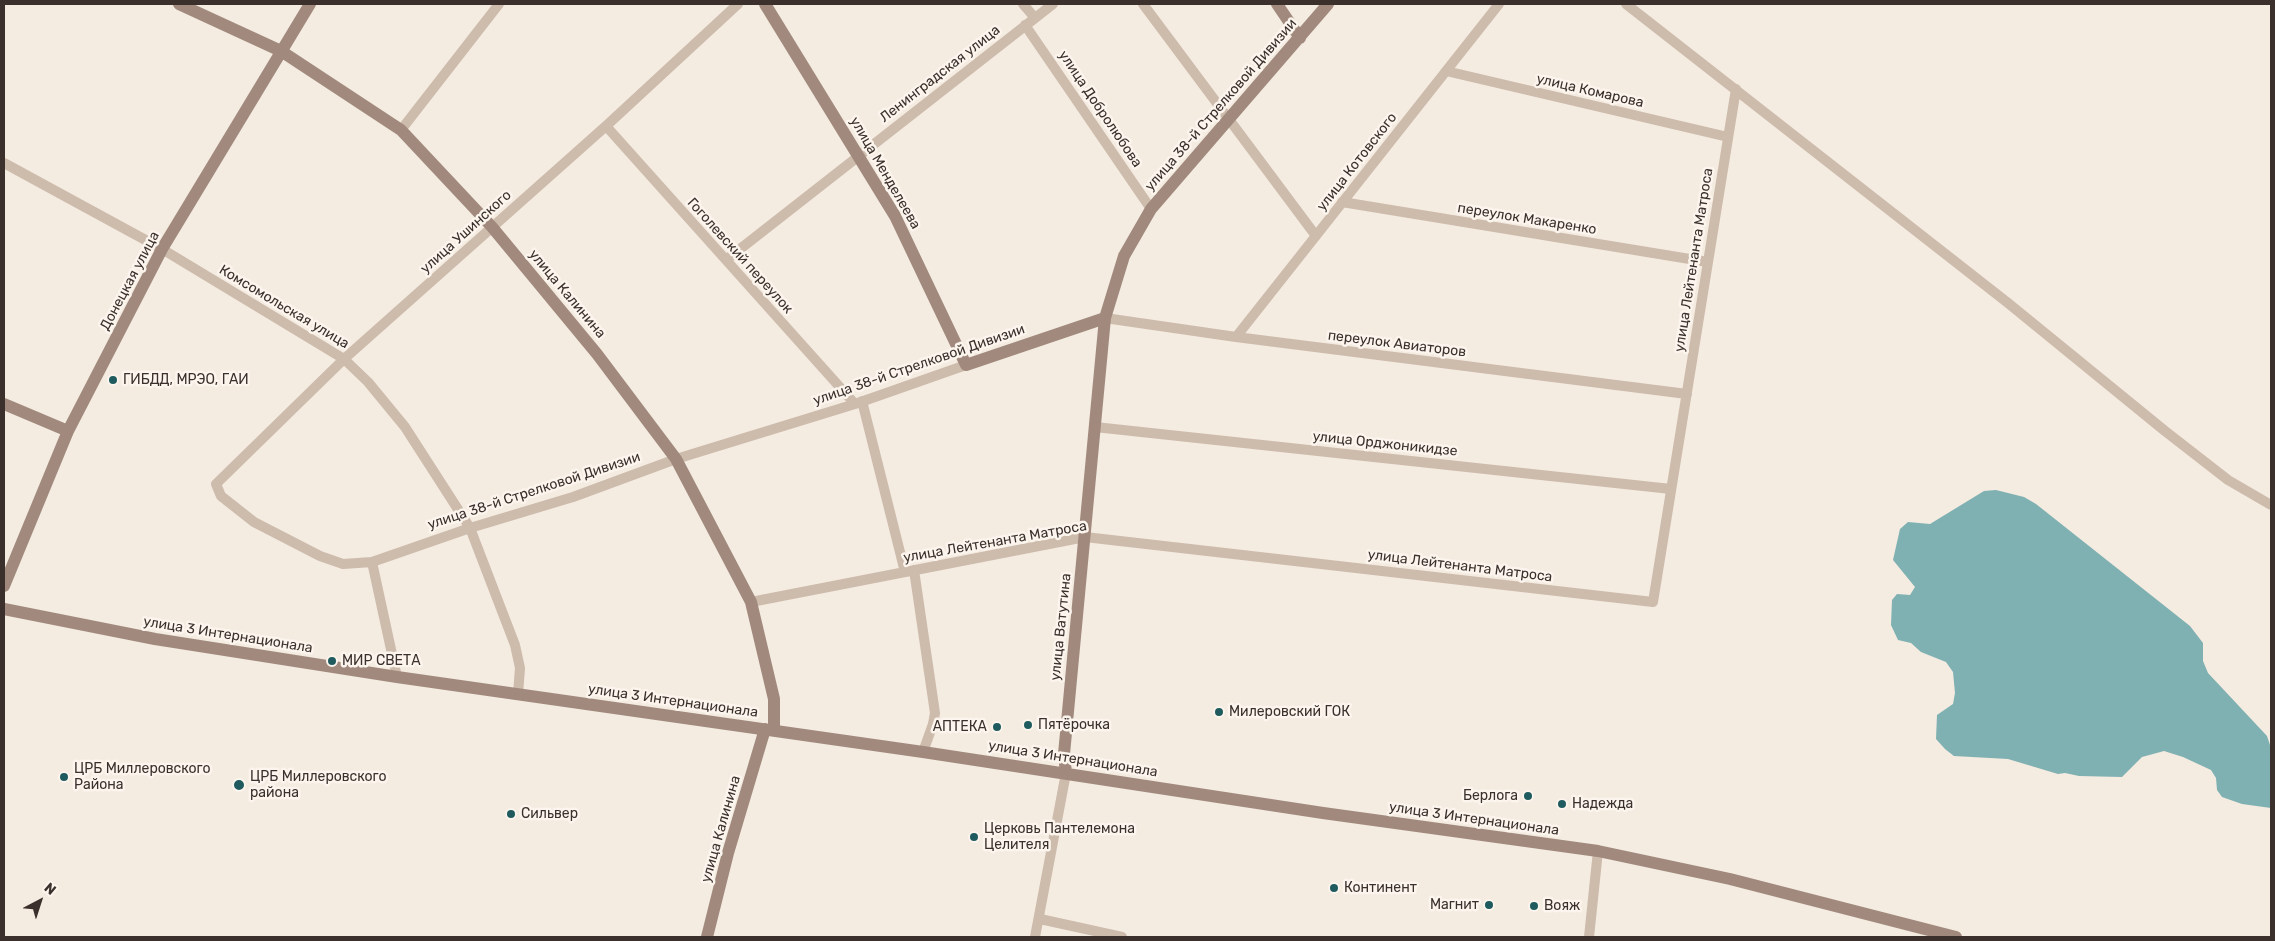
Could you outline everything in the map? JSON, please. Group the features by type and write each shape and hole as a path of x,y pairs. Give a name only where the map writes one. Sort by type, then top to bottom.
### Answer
{"main road":[{"name":"улица Калинина","path":"179,4 281,51 401,130 492,227 597,354 676,459 751,602 774,699 770,729 728,853 707,937"},
{"name":"Донецкая улица","path":"4,586 68,431 162,249 310,4"},
{"name":"улица Менделеева","path":"765,4 895,216 966,366"},
{"path":"1276,4 1300,38"},
{"name":"улица 38-й Стрелковой Дивизии","path":"966,366 1105,318 1124,256 1152,209 1328,4"},
{"name":"улица Ватутина","path":"1066,773 1064,754 1105,318"},
{"path":"4,404 68,431"},
{"name":"улица 3 Интернационала","path":"4,609 156,639 397,677 770,729 1323,813 1598,851 1730,879 1956,937"}],"street":[{"path":"401,130 499,4"},
{"name":"улица Ушинского","path":"216,484 344,359 606,126 738,4"},
{"path":"1023,4 1034,18"},
{"name":"Ленинградская улица","path":"726,260 1054,4"},
{"path":"1142,4 1316,236"},
{"name":"улица Котовского","path":"1236,337 1499,4"},
{"path":"1626,4 2008,303 2193,453 2228,480 2271,505"},
{"name":"улица Добролюбова","path":"1025,25 1152,209"},
{"name":"улица Комарова","path":"1446,71 1728,137"},
{"name":"улица Лейтенанта Матроса","path":"751,602 1085,536 1653,602 1736,89"},
{"name":"Гоголевский переулок","path":"606,126 726,260 858,402 910,571 935,713 934,724 923,752"},
{"name":"Комсомольская улица","path":"4,163 162,249 344,359 368,382 405,427 470,528 515,645 520,668 518,694"},
{"name":"переулок Макаренко","path":"1342,202 1708,262"},
{"name":"переулок Авиаторов","path":"1105,318 1236,337 1687,394"},
{"name":"улица 38-й Стрелковой Дивизии","path":"216,484 221,496 254,522 320,556 344,564 372,562 470,528 573,497 676,459 966,366"},
{"name":"улица Орджоникидзе","path":"1095,427 1671,489"},
{"path":"372,562 397,677"},
{"name":"улица Ватутина","path":"1035,937 1040,919 1066,773"},
{"path":"1589,937 1598,851"},
{"path":"1040,919 1122,937"}],"water":[{"path":"1996,490 2024,497 2036,504 2190,626 2203,643 2203,661 2208,673 2267,736 2271,748 2271,808 2242,804 2222,797 2217,790 2216,778 2211,770 2183,757 2164,751 2142,757 2122,777 2079,776 2065,773 2058,774 2008,759 1954,756 1936,739 1937,715 1953,704 1955,693 1953,672 1946,662 1921,652 1911,643 1898,640 1891,625 1892,600 1897,594 1910,595 1915,587 1893,560 1900,529 1908,522 1930,524 1984,491"}],"place":[{"name":"ГИБДД, МРЭО, ГАИ","path":"113,380"},
{"name":"МИР СВЕТА","path":"332,661"},
{"name":"Милеровский ГОК","path":"1219,712"},
{"name":"Пятёрочка","path":"1028,725"},
{"name":"АПТЕКА","path":"997,727"},
{"name":"ЦРБ Миллеровского Района","path":"64,777"},
{"name":"ЦРБ Миллеровского района","path":"239,785"},
{"name":"Берлога","path":"1528,796"},
{"name":"Надежда","path":"1562,804"},
{"name":"Сильвер","path":"511,814"},
{"name":"Церковь Пантелемона Целителя","path":"974,837"},
{"name":"Континент","path":"1334,888"},
{"name":"Магнит","path":"1489,905"},
{"name":"Вояж","path":"1534,906"}]}
